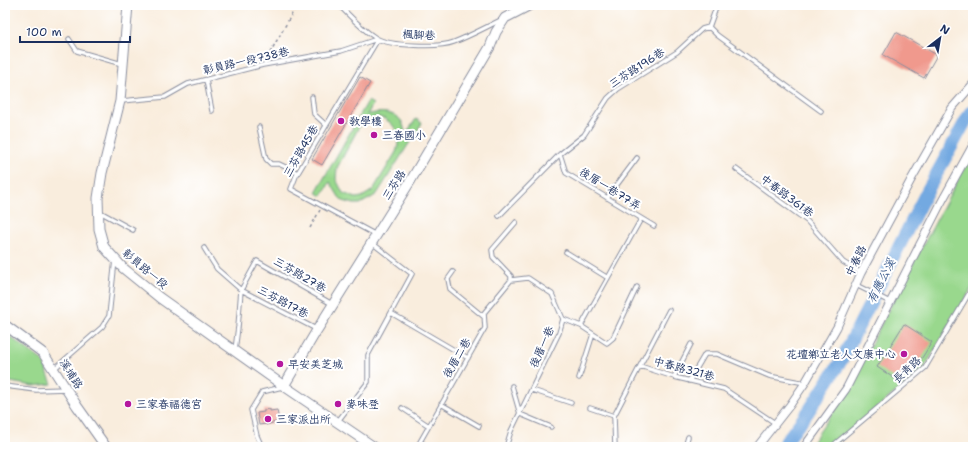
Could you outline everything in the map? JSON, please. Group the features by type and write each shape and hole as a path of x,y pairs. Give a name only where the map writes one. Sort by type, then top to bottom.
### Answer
{"street":[{"name":"彰員路一段","path":"128,5 120,101 102,173 98,210 99,229 104,247 114,260 160,298 284,386 374,447"},
{"path":"504,18 530,5"},
{"name":"三芬路","path":"284,386 317,330 411,180 490,47 504,18"},
{"name":"中春路","path":"757,447 776,424 805,383 837,327 860,273 952,108 973,84"},
{"path":"804,447 846,389 961,165 973,145"},
{"name":"溪埔路","path":"5,325 43,353 106,447"}],"lane":[{"name":"楓腳巷","path":"340,5 358,25 378,39 405,44 429,46 453,43 504,18"},
{"path":"717,5 709,27 717,35 820,111"},
{"name":"三芬路196巷","path":"499,216 560,154 584,134 608,98 618,89 677,52 702,29 709,27"},
{"path":"69,39 77,51 123,64"},
{"name":"彰員路一段738巷","path":"120,101 165,97 188,84 263,65 341,51 378,39"},
{"name":"三芬路45巷","path":"378,39 298,173 291,189 322,206 374,239 412,274 392,313"},
{"path":"206,80 212,111"},
{"path":"312,97 314,114 326,125"},
{"path":"259,126 266,160 271,164 280,164 298,173"},
{"name":"後厝一巷77弄","path":"560,154 566,173 654,226"},
{"path":"607,198 637,158"},
{"name":"中春路361巷","path":"736,169 807,220 843,262 860,273"},
{"path":"98,210 133,230"},
{"path":"581,326 641,219"},
{"path":"516,222 492,250 493,257 512,276 511,280 528,278 552,294 563,319"},
{"name":"三芬路17巷","path":"204,248 217,269 241,290 317,330"},
{"path":"566,252 608,278"},
{"path":"54,369 102,327 109,316 114,260"},
{"name":"三芬路27巷","path":"241,290 257,262 333,305"},
{"path":"453,272 448,279 450,289 484,317"},
{"name":"後厝二巷","path":"417,447 485,328 484,313 511,280"},
{"path":"856,285 890,302"},
{"name":"後厝一巷","path":"506,447 511,431 559,333 563,319 581,326 607,343 613,338 637,287"},
{"name":"長青路","path":"831,447 925,368 973,289"},
{"path":"235,350 241,290"},
{"name":"中春路321巷","path":"669,310 640,366 674,377 724,389 776,424"},
{"path":"337,422 368,382 368,355 392,313 468,358"},
{"path":"579,378 594,334"},
{"path":"674,377 691,344"},
{"path":"689,381 705,354 717,354 769,376 805,383"},
{"path":"615,447 614,416 640,366"},
{"path":"5,386 36,390 66,389"},
{"path":"262,447 257,436 251,410 262,392 284,386"},
{"path":"512,386 520,414 551,427"},
{"path":"532,390 571,403"},
{"path":"441,404 479,426"},
{"path":"402,408 429,426"},
{"path":"590,408 614,416"},
{"path":"685,447 688,437"},
{"path":"420,442 429,447"}],"path":[{"path":"263,65 297,5"},
{"path":"310,228 322,206"}],"green space":[{"path":"368,101 373,104 367,115 376,113 391,114 399,118 402,122 406,134 416,119 422,123 377,194 371,198 360,204 343,201 330,182 322,196 316,192","holes":["379,117 385,119 396,130 398,140 396,152 373,190 362,197 356,198 343,193 336,179 337,168 360,125 374,118"]},
{"path":"973,152 973,286 924,368 831,447 809,447 848,390 891,305"},
{"path":"5,333 43,361 52,384 33,386 5,381"}],"building":[{"path":"896,32 937,55 924,78 883,55"},
{"name":"教學樓","path":"360,77 370,83 322,165 312,159"},
{"name":"花壇鄉立老人文康中心","path":"904,324 932,342 913,372 900,382 877,367"},
{"name":"三家派出所","path":"270,409 270,411 277,410 279,421 266,425 259,425 257,413"}],"waterway":[{"name":"有應公溪","path":"782,447 808,412 841,361 926,193 973,110"}],"place":[{"name":"教學樓","path":"341,121"},
{"name":"三春國小","path":"374,135"},
{"name":"花壇鄉立老人文康中心","path":"904,354"},
{"name":"早安美芝城","path":"280,364"},
{"name":"三家春福德宮","path":"128,404"},
{"name":"麥味登","path":"338,404"},
{"name":"三家派出所","path":"268,419"}]}
